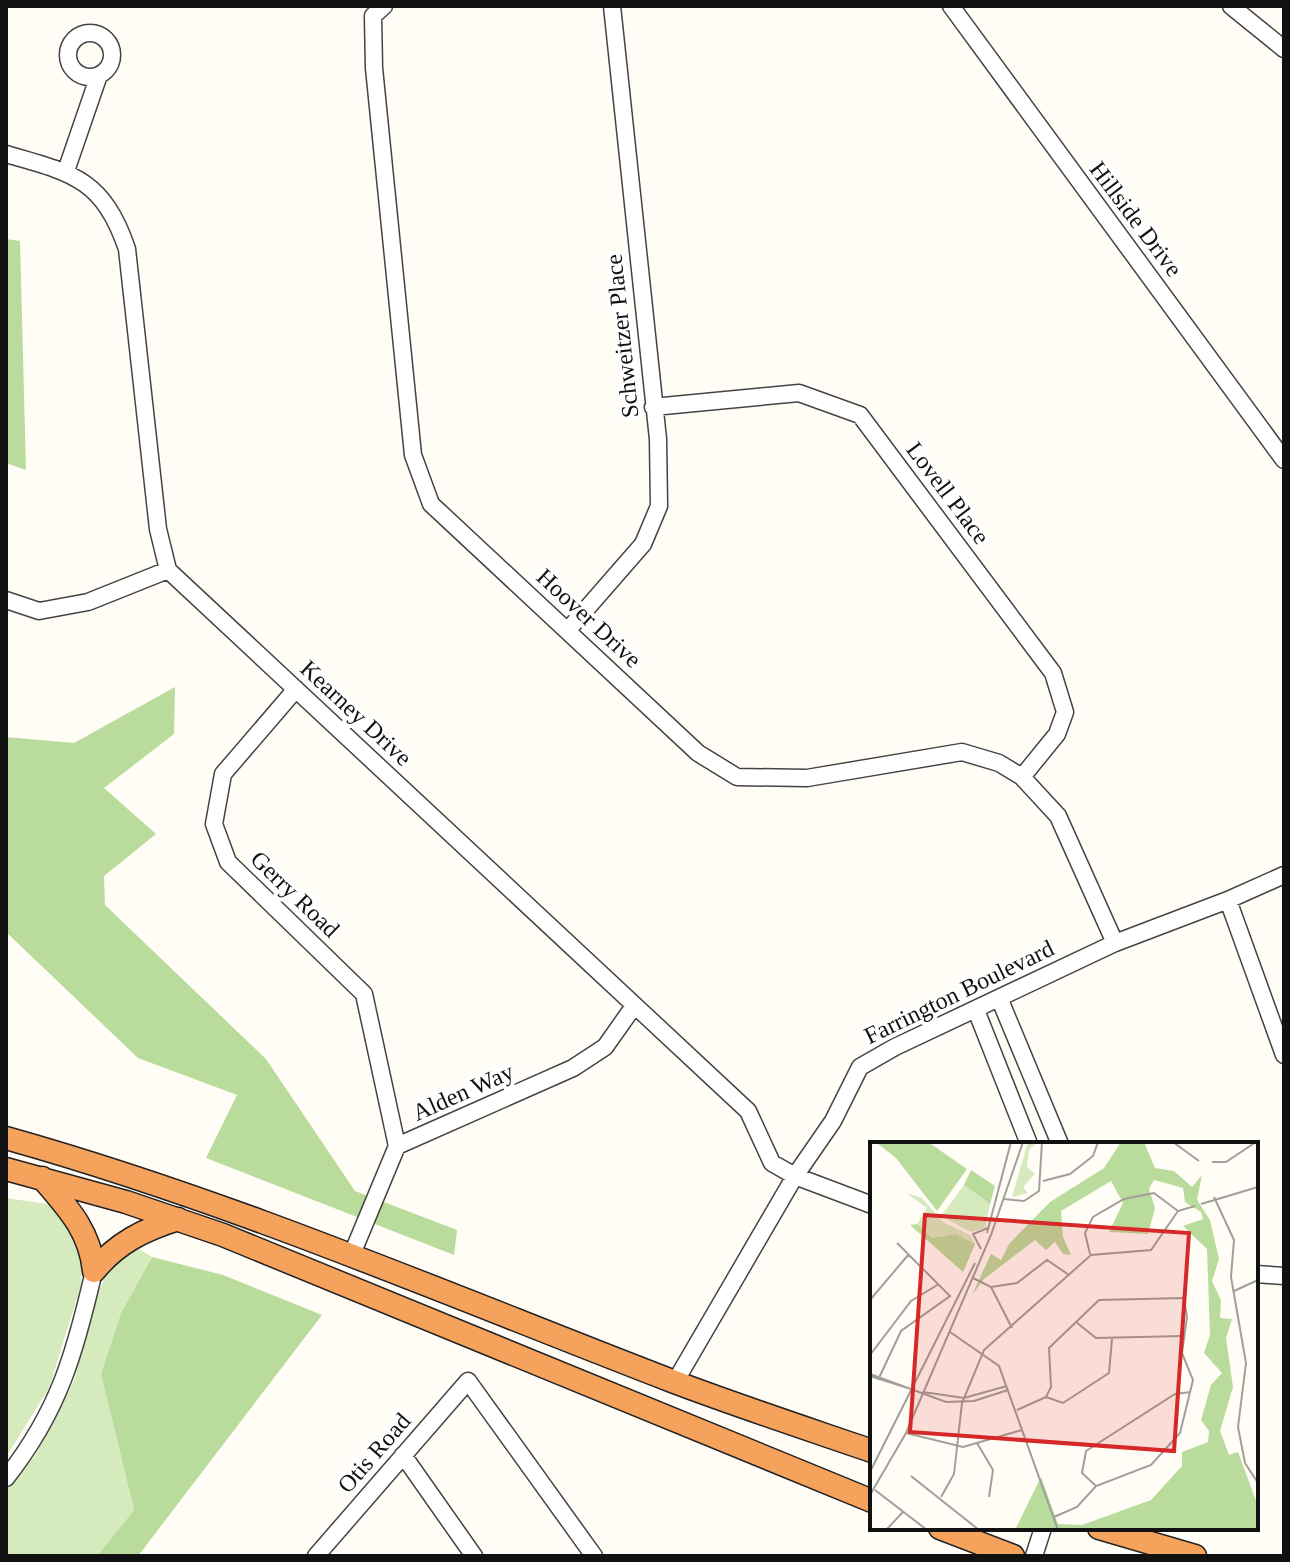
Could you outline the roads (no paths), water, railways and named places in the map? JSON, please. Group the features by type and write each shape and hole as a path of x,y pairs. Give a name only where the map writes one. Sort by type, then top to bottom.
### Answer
{"highway":[{"path":"6,1138 94,1163 352,1254 675,1382 870,1450"},
{"path":"19,1173 178,1219 870,1500"},
{"path":"19,1173 81,1224 90,1245 94,1271"},
{"path":"94,1271 112,1250 131,1238 178,1219"},
{"path":"945,1530 1013,1556"},
{"path":"1106,1530 1195,1556"}],"street":[{"name":"Hoover Drive","path":"384,6 373,16 374,68 413,455 431,504 698,753 737,777 807,778 962,752 999,763 1022,777 1058,816 1115,943"},
{"name":"Schweitzer Place","path":"568,630 643,544 659,506 658,439 612,6"},
{"name":"Hillside Drive","path":"951,6 1284,460"},
{"path":"1231,6 1284,49"},
{"path":"66,171 99,75"},
{"path":"6,154 66,171 103,198 115,215 127,249 158,529 168,570 88,602 39,611 6,600"},
{"name":"Lovell Place","path":"653,407 799,393 860,415 1053,673 1065,712 1057,734 1022,777"},
{"name":"Kearney Drive","path":"168,570 748,1111 772,1163 795,1176 870,1204"},
{"name":"Gerry Road","path":"296,689 223,774 214,824 228,862 364,994 397,1146"},
{"name":"Farrington Boulevard","path":"675,1382 795,1176 833,1121 860,1067 895,1047 1115,943 1284,875"},
{"path":"1228,900 1284,1055"},
{"path":"1000,1000 1059,1142"},
{"name":"Alden Way","path":"352,1254 397,1146 573,1068 605,1047 634,1006"},
{"path":"976,1010 1028,1142"},
{"path":"6,1478 40,1431 65,1382 94,1271"},
{"path":"1258,1274 1284,1276"},
{"name":"Otis Road","path":"316,1556 468,1381 594,1556"},
{"path":"403,1455 474,1556"},
{"path":"1034,1556 1042,1530"}]}
